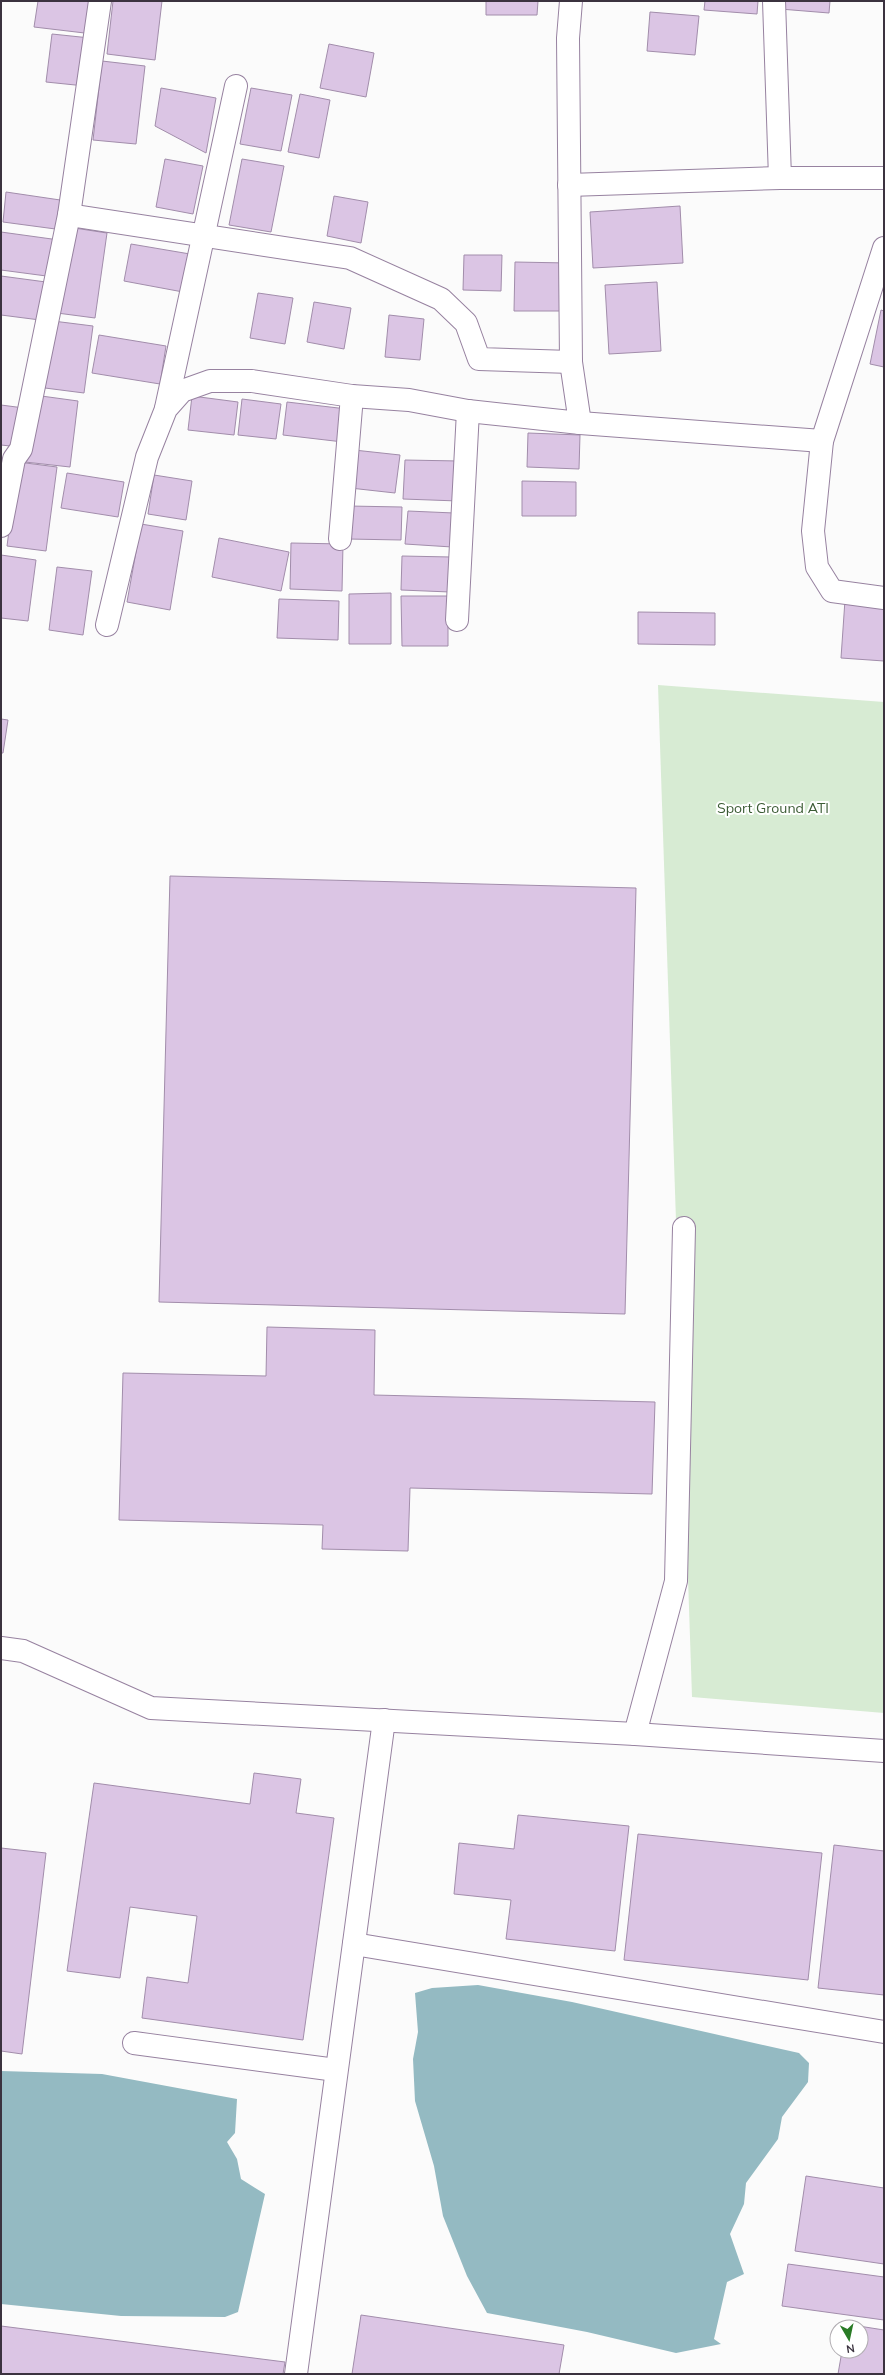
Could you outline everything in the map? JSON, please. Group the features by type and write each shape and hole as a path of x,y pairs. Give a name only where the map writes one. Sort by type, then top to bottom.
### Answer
{"street":[{"path":"1,526 14,459 21,449 70,215 100,1"},
{"path":"570,1 568,38 571,362 580,423"},
{"path":"774,1 780,178"},
{"path":"107,625 147,457 166,409 236,86"},
{"path":"569,185 780,178 884,178"},
{"path":"70,215 350,258 441,299 466,323 479,359 571,362"},
{"path":"884,248 822,441 813,531 817,567 832,591 884,598"},
{"path":"166,409 182,391 210,381 252,381 352,396 409,400 468,411 580,423 822,441"},
{"path":"340,540 352,396"},
{"path":"457,620 468,411"},
{"path":"635,1734 676,1581 684,1228"},
{"path":"1,1648 23,1651 150,1708 635,1734 884,1751"},
{"path":"296,2374 384,1720"},
{"path":"354,1944 884,2032"},
{"path":"134,2043 336,2070"}],"green space":[{"name":"Sport Ground ATI","path":"658,685 884,702 884,1713 692,1697"}],"water":[{"path":"478,1985 572,2002 799,2053 809,2063 808,2082 782,2117 778,2139 746,2183 744,2204 730,2234 744,2274 727,2282 714,2339 721,2344 676,2353 587,2332 487,2313 467,2276 443,2216 434,2166 415,2101 413,2059 418,2032 415,1993 432,1988"},
{"path":"1,2071 102,2074 237,2099 235,2133 227,2142 237,2159 241,2179 265,2194 238,2312 225,2317 121,2316 1,2304"}],"building":[{"path":"38,1 97,1 93,34 34,27"},
{"path":"113,1 162,1 155,60 107,54"},
{"path":"486,1 538,1 537,15 486,15"},
{"path":"705,1 758,1 757,14 704,10"},
{"path":"781,1 830,1 829,13 780,9"},
{"path":"650,12 699,16 695,55 647,51"},
{"path":"52,34 90,38 85,86 46,82"},
{"path":"329,44 374,53 366,97 320,88"},
{"path":"102,61 145,66 136,144 93,140"},
{"path":"161,88 216,98 206,153 155,126"},
{"path":"251,88 292,95 281,151 240,144"},
{"path":"300,94 330,100 319,158 288,152"},
{"path":"165,159 203,166 193,214 156,207"},
{"path":"242,159 284,166 271,232 229,225"},
{"path":"6,192 67,201 63,230 3,222"},
{"path":"334,196 368,202 361,243 327,236"},
{"path":"680,206 683,263 593,268 590,212"},
{"path":"68,227 107,233 95,318 57,313"},
{"path":"1,232 59,240 54,277 1,270"},
{"path":"131,244 190,254 183,292 124,281"},
{"path":"464,255 502,255 501,291 463,290"},
{"path":"515,262 568,263 567,311 514,311"},
{"path":"1,276 46,282 40,320 1,315"},
{"path":"657,282 661,351 609,354 605,285"},
{"path":"258,293 293,298 285,344 250,338"},
{"path":"314,302 351,308 344,349 307,342"},
{"path":"881,310 884,311 884,367 870,364"},
{"path":"389,315 424,319 420,360 385,357"},
{"path":"53,321 93,326 84,393 45,388"},
{"path":"99,335 166,346 160,384 92,373"},
{"path":"34,395 78,401 70,467 25,462"},
{"path":"192,396 238,402 234,435 188,430"},
{"path":"242,399 281,404 276,439 238,435"},
{"path":"287,402 347,409 343,442 283,435"},
{"path":"1,405 24,408 19,447 1,445"},
{"path":"528,433 580,435 579,469 527,467"},
{"path":"354,450 400,455 395,493 350,488"},
{"path":"405,460 459,461 458,501 403,499"},
{"path":"18,462 57,467 46,551 7,546"},
{"path":"67,473 124,482 118,517 61,508"},
{"path":"154,475 192,481 186,520 148,514"},
{"path":"522,481 576,482 576,516 522,516"},
{"path":"349,506 402,507 401,540 348,539"},
{"path":"408,511 454,513 452,547 405,544"},
{"path":"141,524 183,531 170,610 127,602"},
{"path":"219,538 289,552 281,591 212,577"},
{"path":"291,543 343,544 342,591 290,589"},
{"path":"1,555 36,560 28,621 1,618"},
{"path":"402,556 451,557 450,592 401,590"},
{"path":"57,567 92,571 83,635 49,630"},
{"path":"391,593 391,644 349,644 349,594"},
{"path":"401,596 448,596 448,646 402,646"},
{"path":"279,599 339,601 338,640 277,638"},
{"path":"845,600 884,603 884,661 841,658"},
{"path":"638,612 715,613 715,645 638,644"},
{"path":"1,719 8,720 3,753 1,753"},
{"path":"170,876 636,888 625,1314 159,1302"},
{"path":"267,1327 375,1330 374,1395 655,1402 652,1494 410,1488 408,1551 322,1549 323,1525 119,1520 123,1373 266,1376"},
{"path":"254,1773 301,1779 296,1813 334,1818 303,2040 142,2018 147,1977 188,1983 197,1916 130,1907 120,1978 67,1971 94,1783 250,1804"},
{"path":"518,1815 629,1826 615,1951 506,1939 511,1900 454,1894 459,1843 514,1849"},
{"path":"638,1834 822,1853 808,1980 624,1960"},
{"path":"834,1845 884,1851 884,1995 818,1988"},
{"path":"1,1848 46,1853 22,2054 1,2051"},
{"path":"806,2176 884,2188 884,2264 795,2251"},
{"path":"788,2264 884,2277 884,2320 782,2306"},
{"path":"361,2315 564,2345 559,2374 352,2374"},
{"path":"1,2326 285,2362 283,2374 1,2374"},
{"path":"869,2328 884,2330 884,2374 838,2374 841,2359 869,2359"}]}
